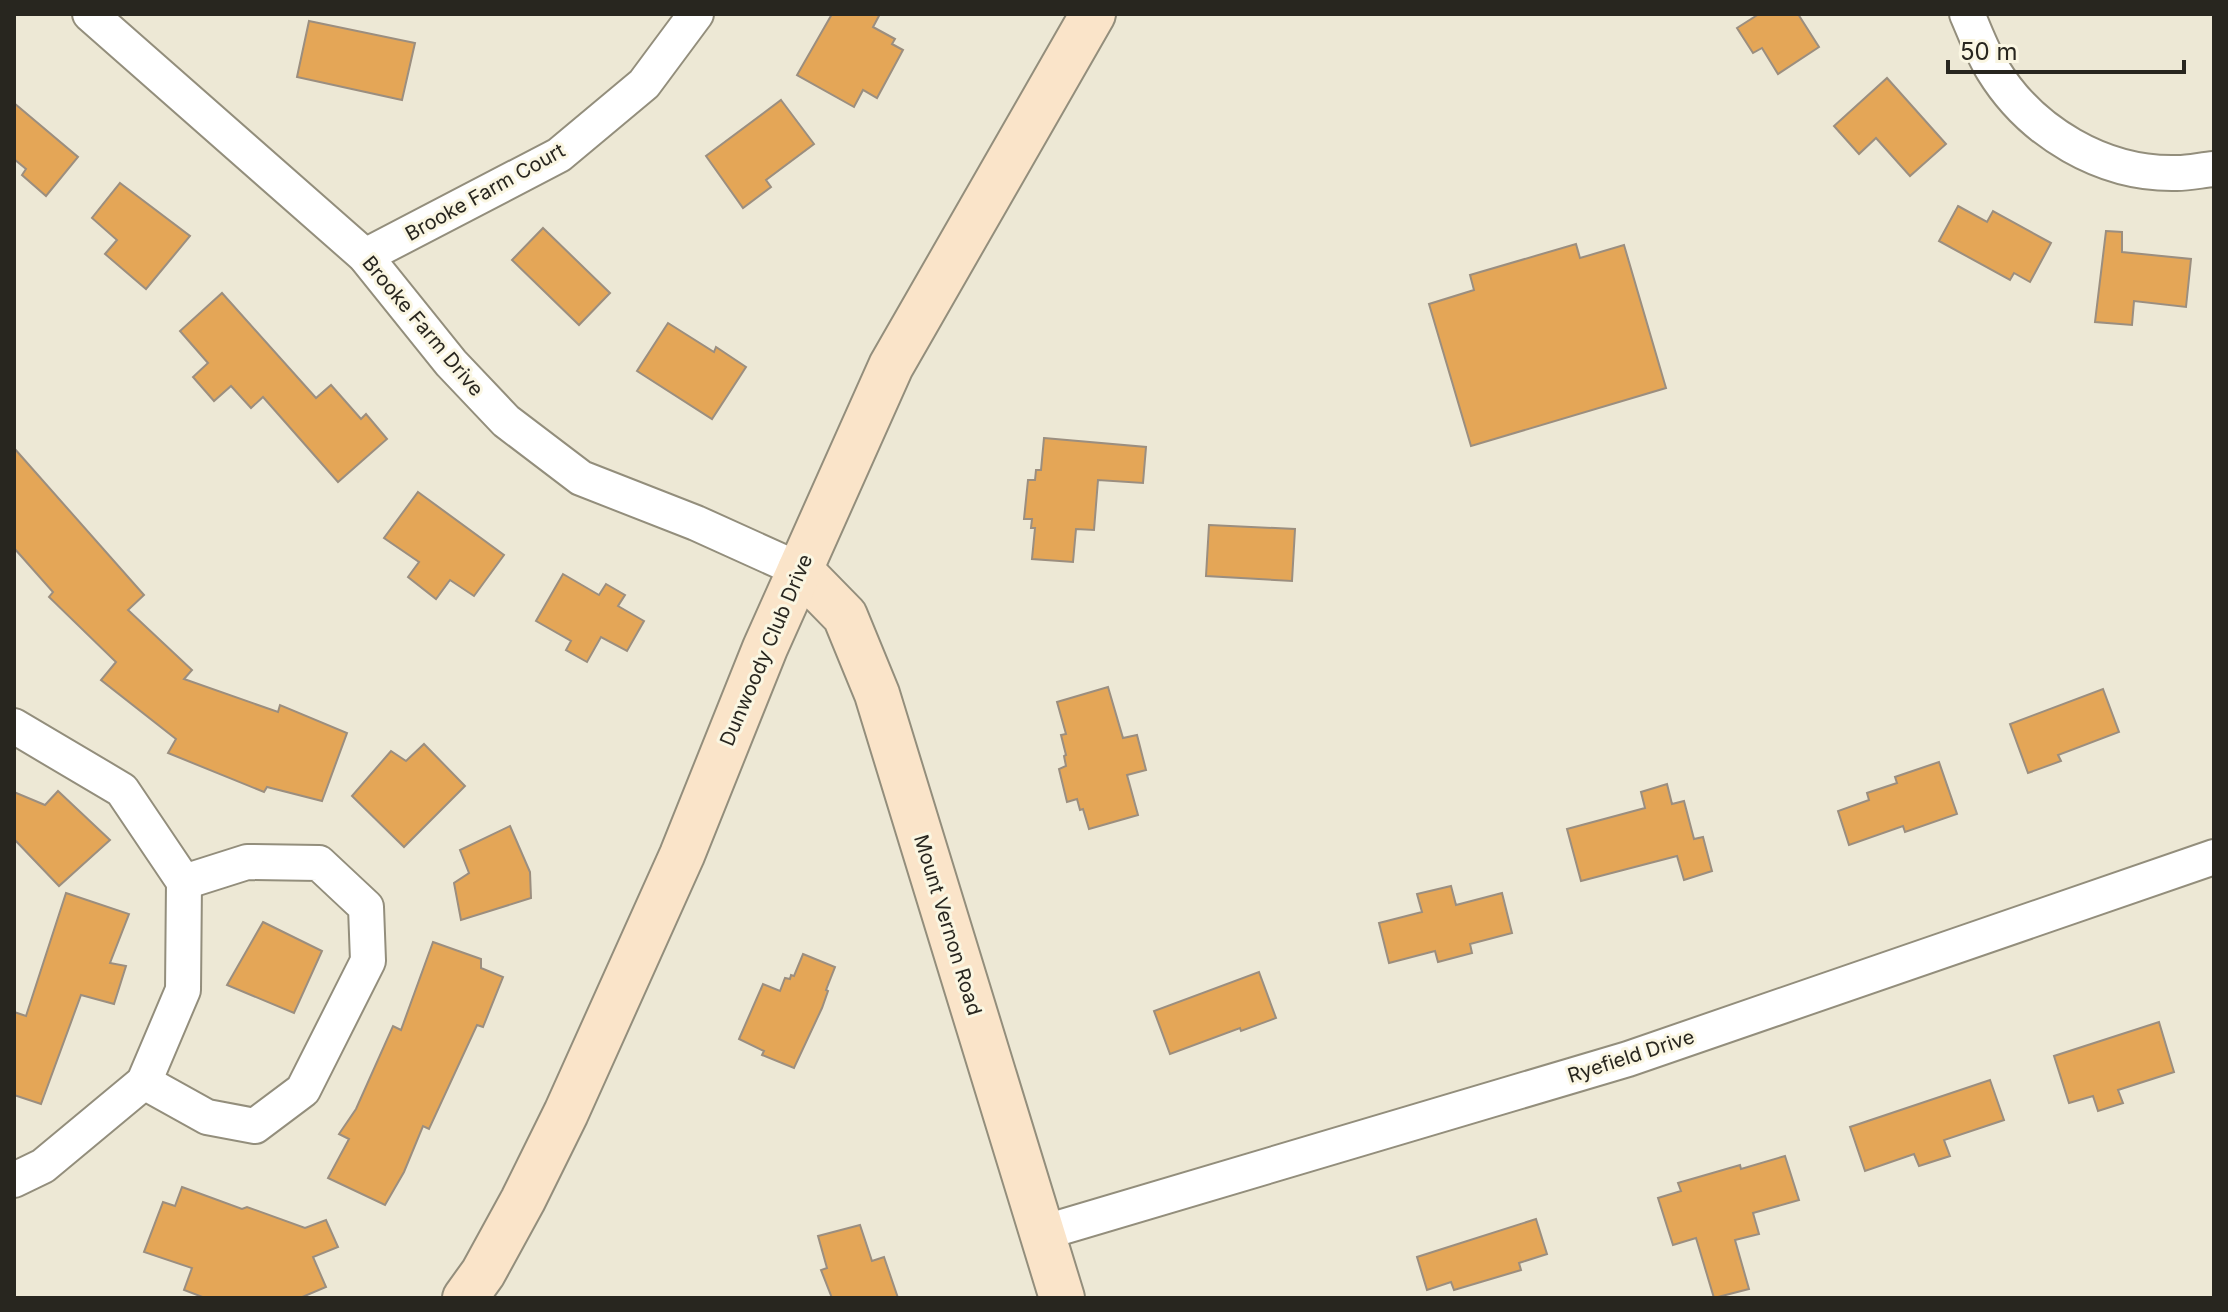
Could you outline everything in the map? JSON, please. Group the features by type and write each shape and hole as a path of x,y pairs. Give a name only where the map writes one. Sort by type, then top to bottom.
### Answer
{"main road":[{"name":"Dunwoody Club Drive","path":"465,1298 483,1273 523,1200 566,1113 682,855 765,648 891,366 1093,14"},
{"name":"Mount Vernon Road","path":"800,570 845,616 877,694 1062,1298"}],"street":[{"name":"Brooke Farm Drive","path":"90,14 365,256 451,363 506,421 581,478 696,523 800,570"},
{"name":"Brooke Farm Court","path":"365,256 559,155 644,84 696,14"},
{"path":"1967,14 1992,68 2013,98 2042,127 2079,150 2124,167 2175,173 2214,169"},
{"path":"14,726 122,790 184,882 183,990 144,1082 43,1166 14,1180"},
{"name":"Ryefield Drive","path":"1042,1233 1628,1059 2214,857"},
{"path":"144,1082 207,1117 255,1126 303,1090 368,961 366,907 319,863 247,862 184,882"}],"building":[{"path":"832,14 880,14 873,27 895,39 892,44 903,50 877,98 863,90 854,107 797,75"},
{"path":"1759,14 1798,14 1819,47 1778,74 1762,48 1753,53 1737,28"},
{"path":"309,21 415,43 402,100 297,77"},
{"path":"1887,78 1946,144 1910,176 1876,138 1859,154 1834,126"},
{"path":"781,100 814,144 766,180 771,187 743,208 706,156"},
{"path":"14,103 78,157 46,196 22,175 26,169 14,159"},
{"path":"120,183 190,236 146,289 105,254 117,240 92,218"},
{"path":"1958,206 1987,222 1993,211 2051,243 2030,282 2014,273 2010,280 1939,241"},
{"path":"543,228 610,293 579,325 512,260"},
{"path":"2106,231 2122,232 2122,252 2191,259 2186,307 2134,301 2132,325 2095,322"},
{"path":"1576,244 1580,258 1624,245 1666,388 1471,446 1429,304 1474,290 1470,275"},
{"path":"222,293 316,398 331,385 361,419 366,414 387,439 338,482 263,397 251,408 231,386 214,401 193,377 208,363 180,331"},
{"path":"668,323 714,352 716,347 746,367 712,419 637,371"},
{"path":"1044,438 1146,447 1143,483 1098,480 1094,530 1076,529 1073,562 1032,559 1035,528 1031,528 1032,519 1024,519 1028,480 1035,480 1036,470 1041,470"},
{"path":"14,448 144,595 128,610 192,670 184,679 278,712 280,705 347,733 322,801 267,787 264,792 168,753 176,739 101,680 116,662 49,597 53,592 14,548"},
{"path":"418,492 504,555 474,596 450,580 436,599 408,577 419,562 384,538"},
{"path":"1209,525 1295,529 1292,581 1206,576"},
{"path":"563,574 599,595 606,584 625,595 618,606 644,621 627,651 601,637 587,662 566,650 571,641 536,621"},
{"path":"1108,687 1123,738 1137,735 1146,770 1127,775 1138,815 1089,829 1077,799 1067,802 1059,769 1066,766 1061,735 1066,734 1057,702"},
{"path":"2103,689 2119,732 2058,755 2061,761 2028,773 2010,724"},
{"path":"424,744 465,786 404,847 352,796 391,751 406,761"},
{"path":"1939,762 1957,814 1905,832 1903,826 1849,845 1838,811 1869,800 1867,793 1897,783 1895,777"},
{"path":"1667,784 1672,804 1684,801 1694,839 1703,837 1712,871 1684,880 1677,856 1581,881 1567,829 1645,808 1641,792"},
{"path":"58,791 110,840 59,886 14,839 14,792 45,805"},
{"path":"510,826 530,872 531,898 461,920 454,883 469,873 460,850"},
{"path":"1451,886 1456,905 1502,893 1512,933 1470,944 1472,953 1438,962 1435,951 1389,963 1379,923 1422,912 1417,894"},
{"path":"66,893 129,914 110,963 126,966 114,1004 81,995 41,1104 14,1095 14,1012 26,1016"},
{"path":"263,922 322,951 294,1013 227,985"},
{"path":"433,942 481,959 481,968 503,977 483,1027 477,1025 429,1129 423,1126 404,1172 385,1205 328,1178 349,1139 339,1134 356,1109 393,1026 401,1030"},
{"path":"803,954 835,967 822,1008 794,1068 762,1055 764,1051 739,1039 763,984 780,991 785,978 794,976"},
{"path":"1259,972 1276,1018 1170,1054 1154,1011"},
{"path":"2159,1022 2174,1072 2118,1090 2123,1103 2098,1111 2093,1096 2069,1103 2054,1056"},
{"path":"1990,1080 2004,1120 1944,1140 1950,1156 1919,1166 1914,1154 1865,1171 1850,1127"},
{"path":"1785,1156 1799,1200 1753,1213 1759,1234 1735,1240 1749,1289 1714,1298 1696,1238 1673,1245 1658,1198 1681,1191 1678,1183"},
{"path":"182,1187 305,1228 326,1220 338,1247 313,1257 326,1287 300,1298 205,1298 184,1290 192,1268 144,1252 163,1202 175,1206"},
{"path":"1536,1219 1547,1254 1519,1263 1521,1270 1454,1290 1451,1282 1427,1290 1417,1257"},
{"path":"860,1225 872,1261 884,1257 898,1298 832,1298 821,1270 827,1268 818,1236"}]}
